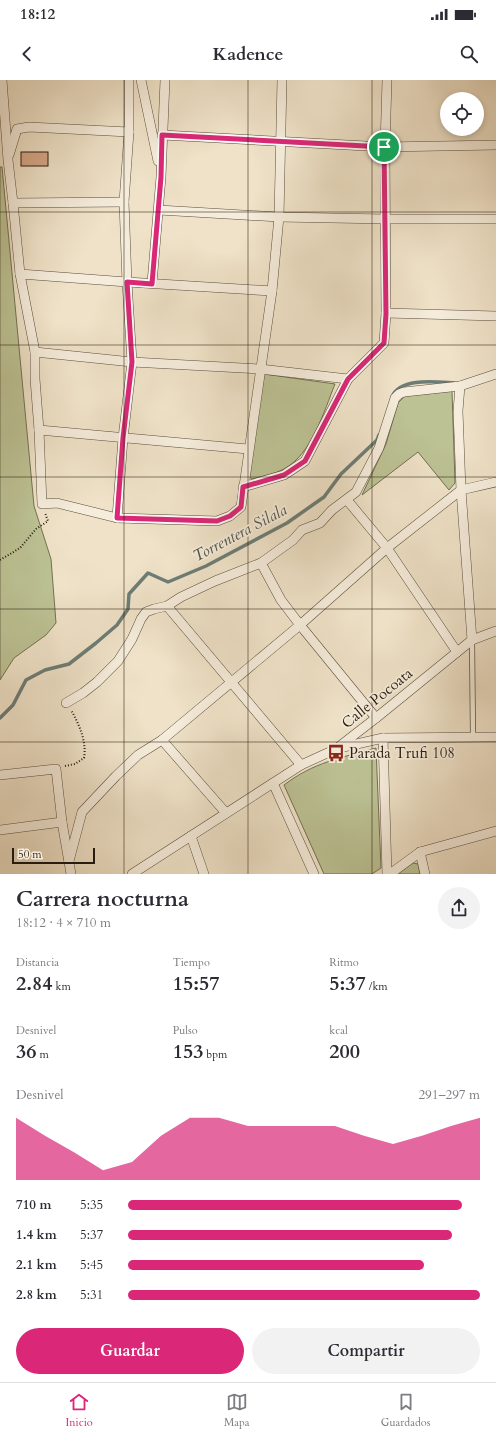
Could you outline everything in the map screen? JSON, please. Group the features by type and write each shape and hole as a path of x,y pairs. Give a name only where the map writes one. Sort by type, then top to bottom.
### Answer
{"street":[{"path":"2,80 4,160 13,203 20,274 35,352 35,379 42,504 57,503 117,518 217,521 230,516 241,507 272,291 279,217 282,80"},
{"path":"117,518 123,438 132,362 124,202 130,132 128,80"},
{"path":"141,80 161,177"},
{"path":"152,284 161,177 165,80"},
{"path":"243,487 284,475 305,461 348,379 384,343 386,314 384,147 387,80"},
{"path":"4,160 17,129 29,127 130,132"},
{"path":"162,135 384,147 496,145"},
{"path":"13,203 124,202"},
{"path":"158,210 279,217 385,220 496,219"},
{"path":"20,274 272,291"},
{"path":"386,314 496,316"},
{"path":"35,352 132,362 260,369 348,379"},
{"path":"66,703 83,693 97,682 118,661 132,639 141,619 146,612 167,606 181,597 215,581 261,563 293,540 302,530 320,523 332,510 356,492 379,448 395,398 399,394 404,392 460,386 496,374"},
{"path":"460,386 458,411 461,490 472,640"},
{"path":"39,430 248,450"},
{"path":"69,861 82,812 138,755 162,740 300,625 387,548 461,490 496,482"},
{"path":"347,500 387,548 457,652"},
{"path":"261,563 281,600 376,718"},
{"path":"167,606 230,683 301,765"},
{"name":"Calle Pocoata","path":"132,874 301,765 336,749 472,640 496,631"},
{"path":"336,749 382,738 496,737"},
{"path":"382,738 387,874"},
{"path":"162,740 226,814"},
{"path":"0,775 56,768 62,822 71,874"},
{"path":"272,783 314,874"},
{"path":"0,830 62,822"},
{"path":"390,874 420,852 496,830"},
{"path":"191,836 204,874"},
{"path":"420,852 425,874"}],"lane":[{"path":"472,640 473,738"}],"path":[{"path":"0,560 20,548 36,529 48,521 42,504"},
{"path":"56,768 76,764 84,758 85,751 78,724 66,703"}],"green space":[{"path":"0,167 2,167 34,506 51,559 56,623 46,635 14,658 0,680"},
{"path":"264,374 335,384 316,431 310,443 302,453 294,462 284,469 273,474 252,479 248,476"},
{"path":"452,391 455,483 449,490 418,452 362,495 386,444 398,403 405,396"},
{"path":"376,748 381,868 372,874 324,874 284,785 295,777 317,766 339,758"},
{"path":"413,863 418,864 420,874 397,874"}],"building":[{"path":"21,152 48,152 48,166 21,166"}],"waterway":[{"name":"Torrentera Silala","path":"392,397 396,391 403,386 411,384 420,382 454,383"},
{"name":"Torrentera Silala","path":"0,718 13,705 26,680 45,670 69,664 117,625 128,609 129,594 148,573 168,582 206,566 287,523 324,497 341,474 377,440 379,435"}],"place":[{"name":"Parada Trufi 108","path":"336,753"}],"route":[{"path":"162,135 384,147 386,314 384,343 348,379 305,461 284,475 243,487 241,507 230,516 217,521 193,519 117,518 123,438 132,362 127,282 152,284 161,177 162,135"}]}
